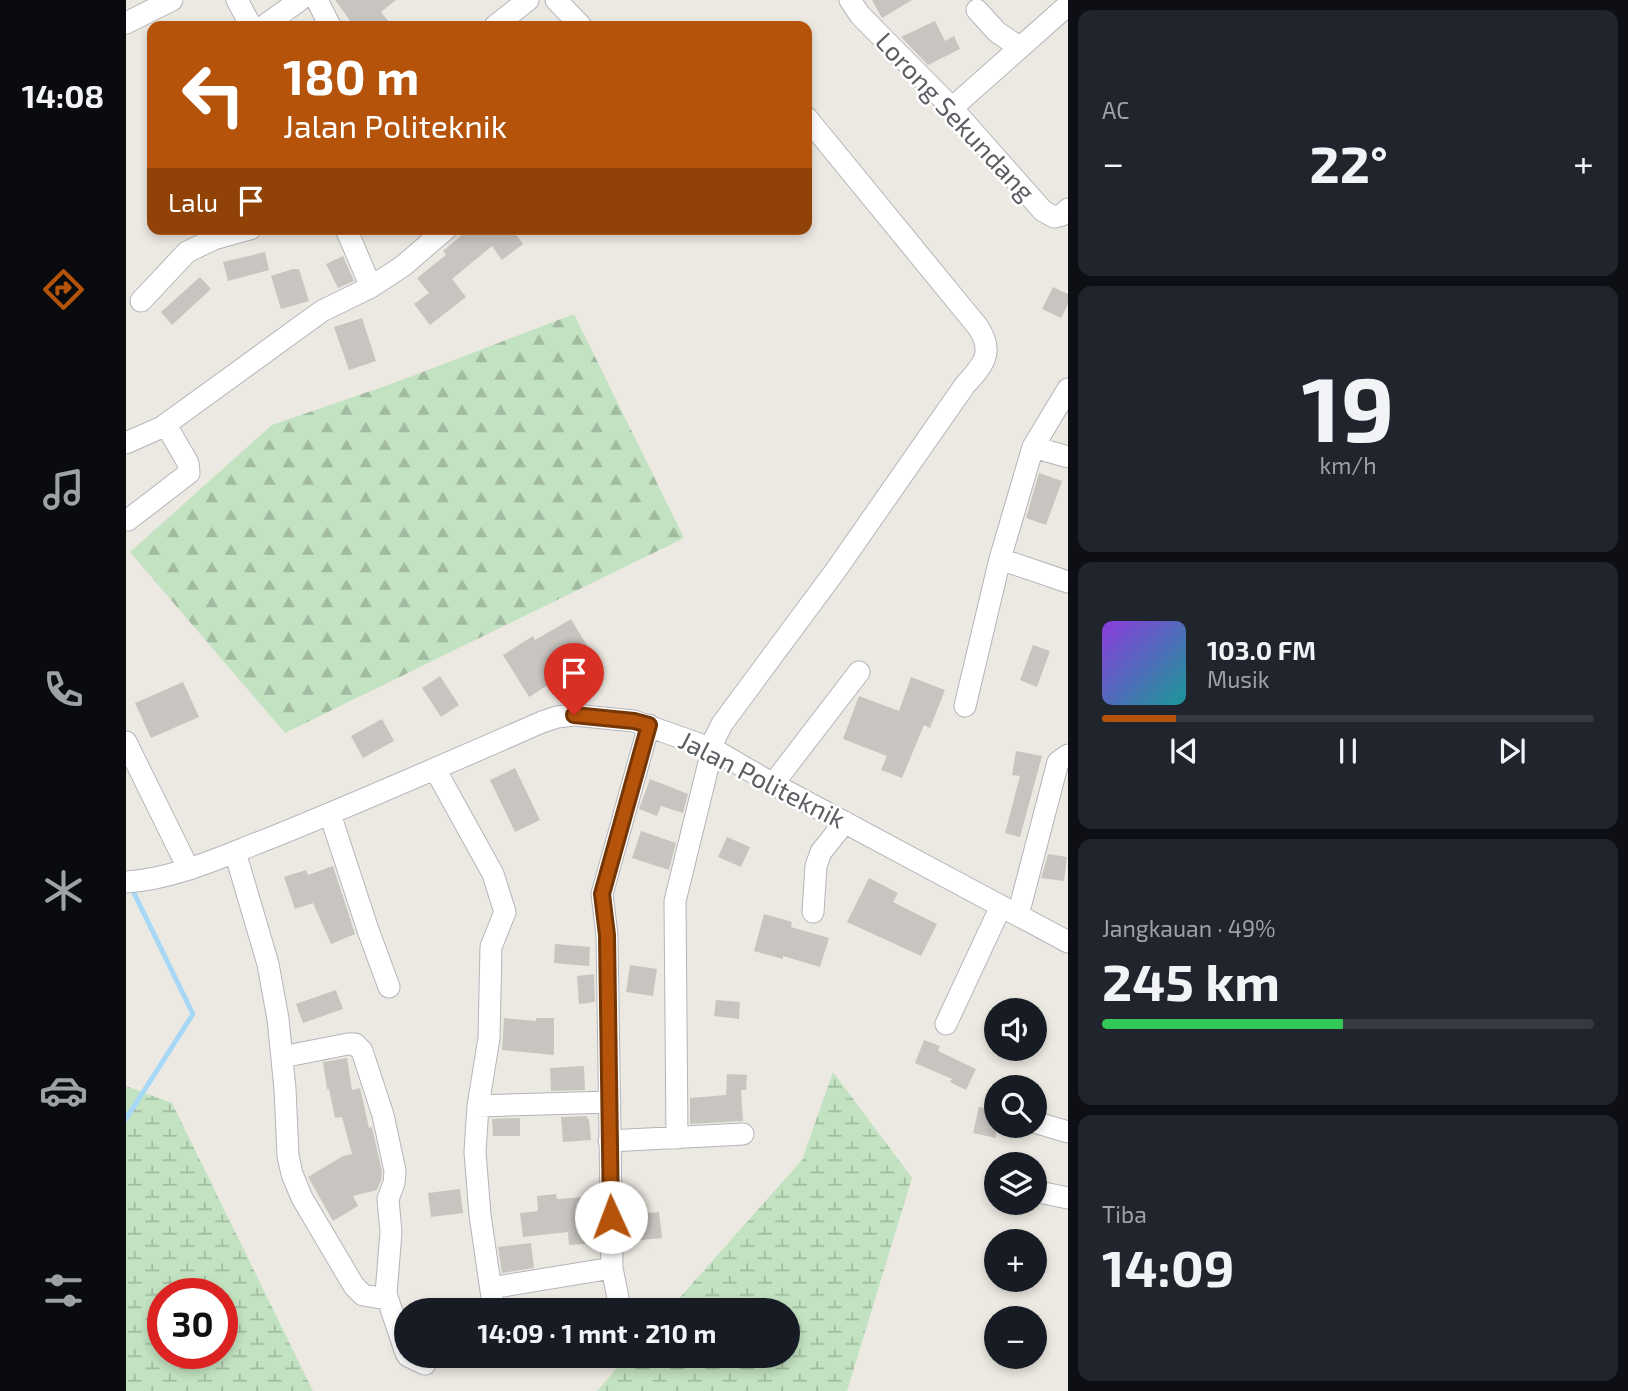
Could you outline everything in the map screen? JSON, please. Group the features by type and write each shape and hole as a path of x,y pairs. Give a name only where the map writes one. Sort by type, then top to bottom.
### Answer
{"street":[{"path":"126,23 172,0"},
{"path":"237,0 248,21"},
{"path":"271,21 300,0"},
{"path":"317,0 328,21"},
{"path":"501,21 528,0"},
{"path":"556,0 576,21"},
{"name":"Lorong Sekundang","path":"850,0 860,15 952,108 1043,211 1054,217 1062,215 1068,209"},
{"path":"952,108 1067,3"},
{"path":"977,10 997,32 1019,47"},
{"path":"677,1138 675,901 715,738 722,724 836,570 965,385 982,366 988,351 986,339 978,327 812,124"},
{"path":"141,300 187,252 228,235"},
{"path":"348,235 371,287"},
{"path":"126,443 162,427 322,311 371,287 404,266 435,235"},
{"path":"965,706 1000,559 1033,447 1068,389"},
{"path":"128,520 189,473 188,463 162,427"},
{"path":"1033,447 1068,457"},
{"path":"1000,559 1068,582"},
{"path":"774,784 859,673"},
{"name":"Jalan Politeknik","path":"130,881 188,868 234,852 557,717 574,715 649,725 713,749 1068,942"},
{"path":"618,1298 612,1268 607,935 602,894 649,725"},
{"path":"126,742 188,868"},
{"path":"946,1024 1009,911 1058,762 1068,755"},
{"path":"435,769 493,874 505,912 491,947 489,1038 478,1106 475,1152 480,1215 492,1298"},
{"path":"330,814 389,988"},
{"path":"813,912 816,866 821,852 845,822"},
{"path":"234,852 268,964 282,1057 288,1156 292,1174 302,1198 354,1286 363,1295 387,1299"},
{"path":"282,1057 348,1044 355,1044 362,1051 383,1115 395,1171 388,1199 391,1232 387,1299 394,1315"},
{"path":"478,1106 610,1102"},
{"path":"1047,1126 1068,1132"},
{"path":"609,1142 743,1134"},
{"path":"1047,1194 1068,1198"},
{"path":"491,1288 612,1268"}],"green space":[{"path":"574,314 684,538 285,733 130,552 272,425 394,383"},
{"path":"833,1072 912,1178 847,1391 597,1391 617,1368 800,1368 800,1298 680,1298 802,1160"},
{"path":"126,1086 172,1103 313,1391 126,1391"}],"building":[{"path":"335,0 396,0 381,12 388,21 350,21"},
{"path":"872,0 912,0 882,18"},
{"path":"935,21 945,41 954,36 960,49 928,65 901,37"},
{"path":"462,235 516,235 523,244 502,260 492,246 452,279 466,297 430,325 414,304 429,293 417,278 446,255 443,251"},
{"path":"265,252 269,270 228,281 223,262"},
{"path":"343,256 354,281 338,288 326,264"},
{"path":"299,269 309,301 281,309 271,276"},
{"path":"200,277 211,289 172,325 161,312"},
{"path":"1053,287 1068,294 1068,304 1061,318 1042,309"},
{"path":"362,318 376,361 349,370 334,327"},
{"path":"1039,473 1062,481 1046,525 1026,518"},
{"path":"571,619 598,664 568,682 564,675 529,697 503,655 533,636 535,640"},
{"path":"1033,645 1050,651 1037,687 1020,680"},
{"path":"440,676 459,705 441,717 422,688"},
{"path":"911,677 945,690 930,728 924,725 902,778 881,770 887,756 843,739 859,696 899,711"},
{"path":"183,682 199,717 151,738 135,703"},
{"path":"382,719 394,741 363,758 351,736"},
{"path":"1016,751 1042,756 1020,837 1005,833 1020,776 1012,775"},
{"path":"515,768 540,820 515,832 490,780"},
{"path":"650,779 688,794 683,813 661,806 657,816 639,809"},
{"path":"641,831 676,843 669,870 632,858"},
{"path":"727,837 750,847 741,867 718,857"},
{"path":"1048,854 1067,857 1064,881 1041,878"},
{"path":"333,866 355,934 331,944 313,903 295,909 284,877 306,870 308,875"},
{"path":"869,878 898,893 893,902 937,924 921,956 847,922"},
{"path":"764,914 792,922 791,927 829,938 820,967 754,951"},
{"path":"555,944 590,947 589,966 554,963"},
{"path":"630,965 657,969 653,996 626,992"},
{"path":"594,974 595,1002 579,1004 577,976"},
{"path":"336,990 343,1009 303,1023 296,1004"},
{"path":"716,1000 740,1002 739,1019 714,1016"},
{"path":"504,1018 536,1021 536,1018 554,1018 554,1055 502,1050"},
{"path":"924,1040 940,1046 938,1051 976,1069 966,1090 950,1082 952,1079 915,1063"},
{"path":"347,1058 352,1090 360,1088 382,1172 377,1190 353,1196 358,1206 333,1221 308,1177 343,1156 352,1154 342,1117 335,1118 323,1062"},
{"path":"584,1066 585,1090 551,1091 550,1068"},
{"path":"727,1074 747,1075 746,1090 741,1090 743,1121 690,1124 690,1098 726,1095"},
{"path":"979,1107 984,1108 984,1135 973,1133"},
{"path":"587,1116 591,1140 563,1142 561,1117"},
{"path":"520,1118 520,1136 493,1136 492,1119"},
{"path":"460,1189 463,1213 431,1217 428,1193"},
{"path":"556,1194 557,1199 598,1196 598,1243 569,1245 568,1232 523,1237 520,1213 538,1211 537,1196"},
{"path":"659,1212 662,1238 630,1241 627,1215"},
{"path":"531,1243 534,1268 502,1273 498,1247"}],"waterway":[{"path":"126,1119 193,1014 130,885"}],"route":[{"path":"574,715 649,725 602,894 607,926 611,1217"}]}
